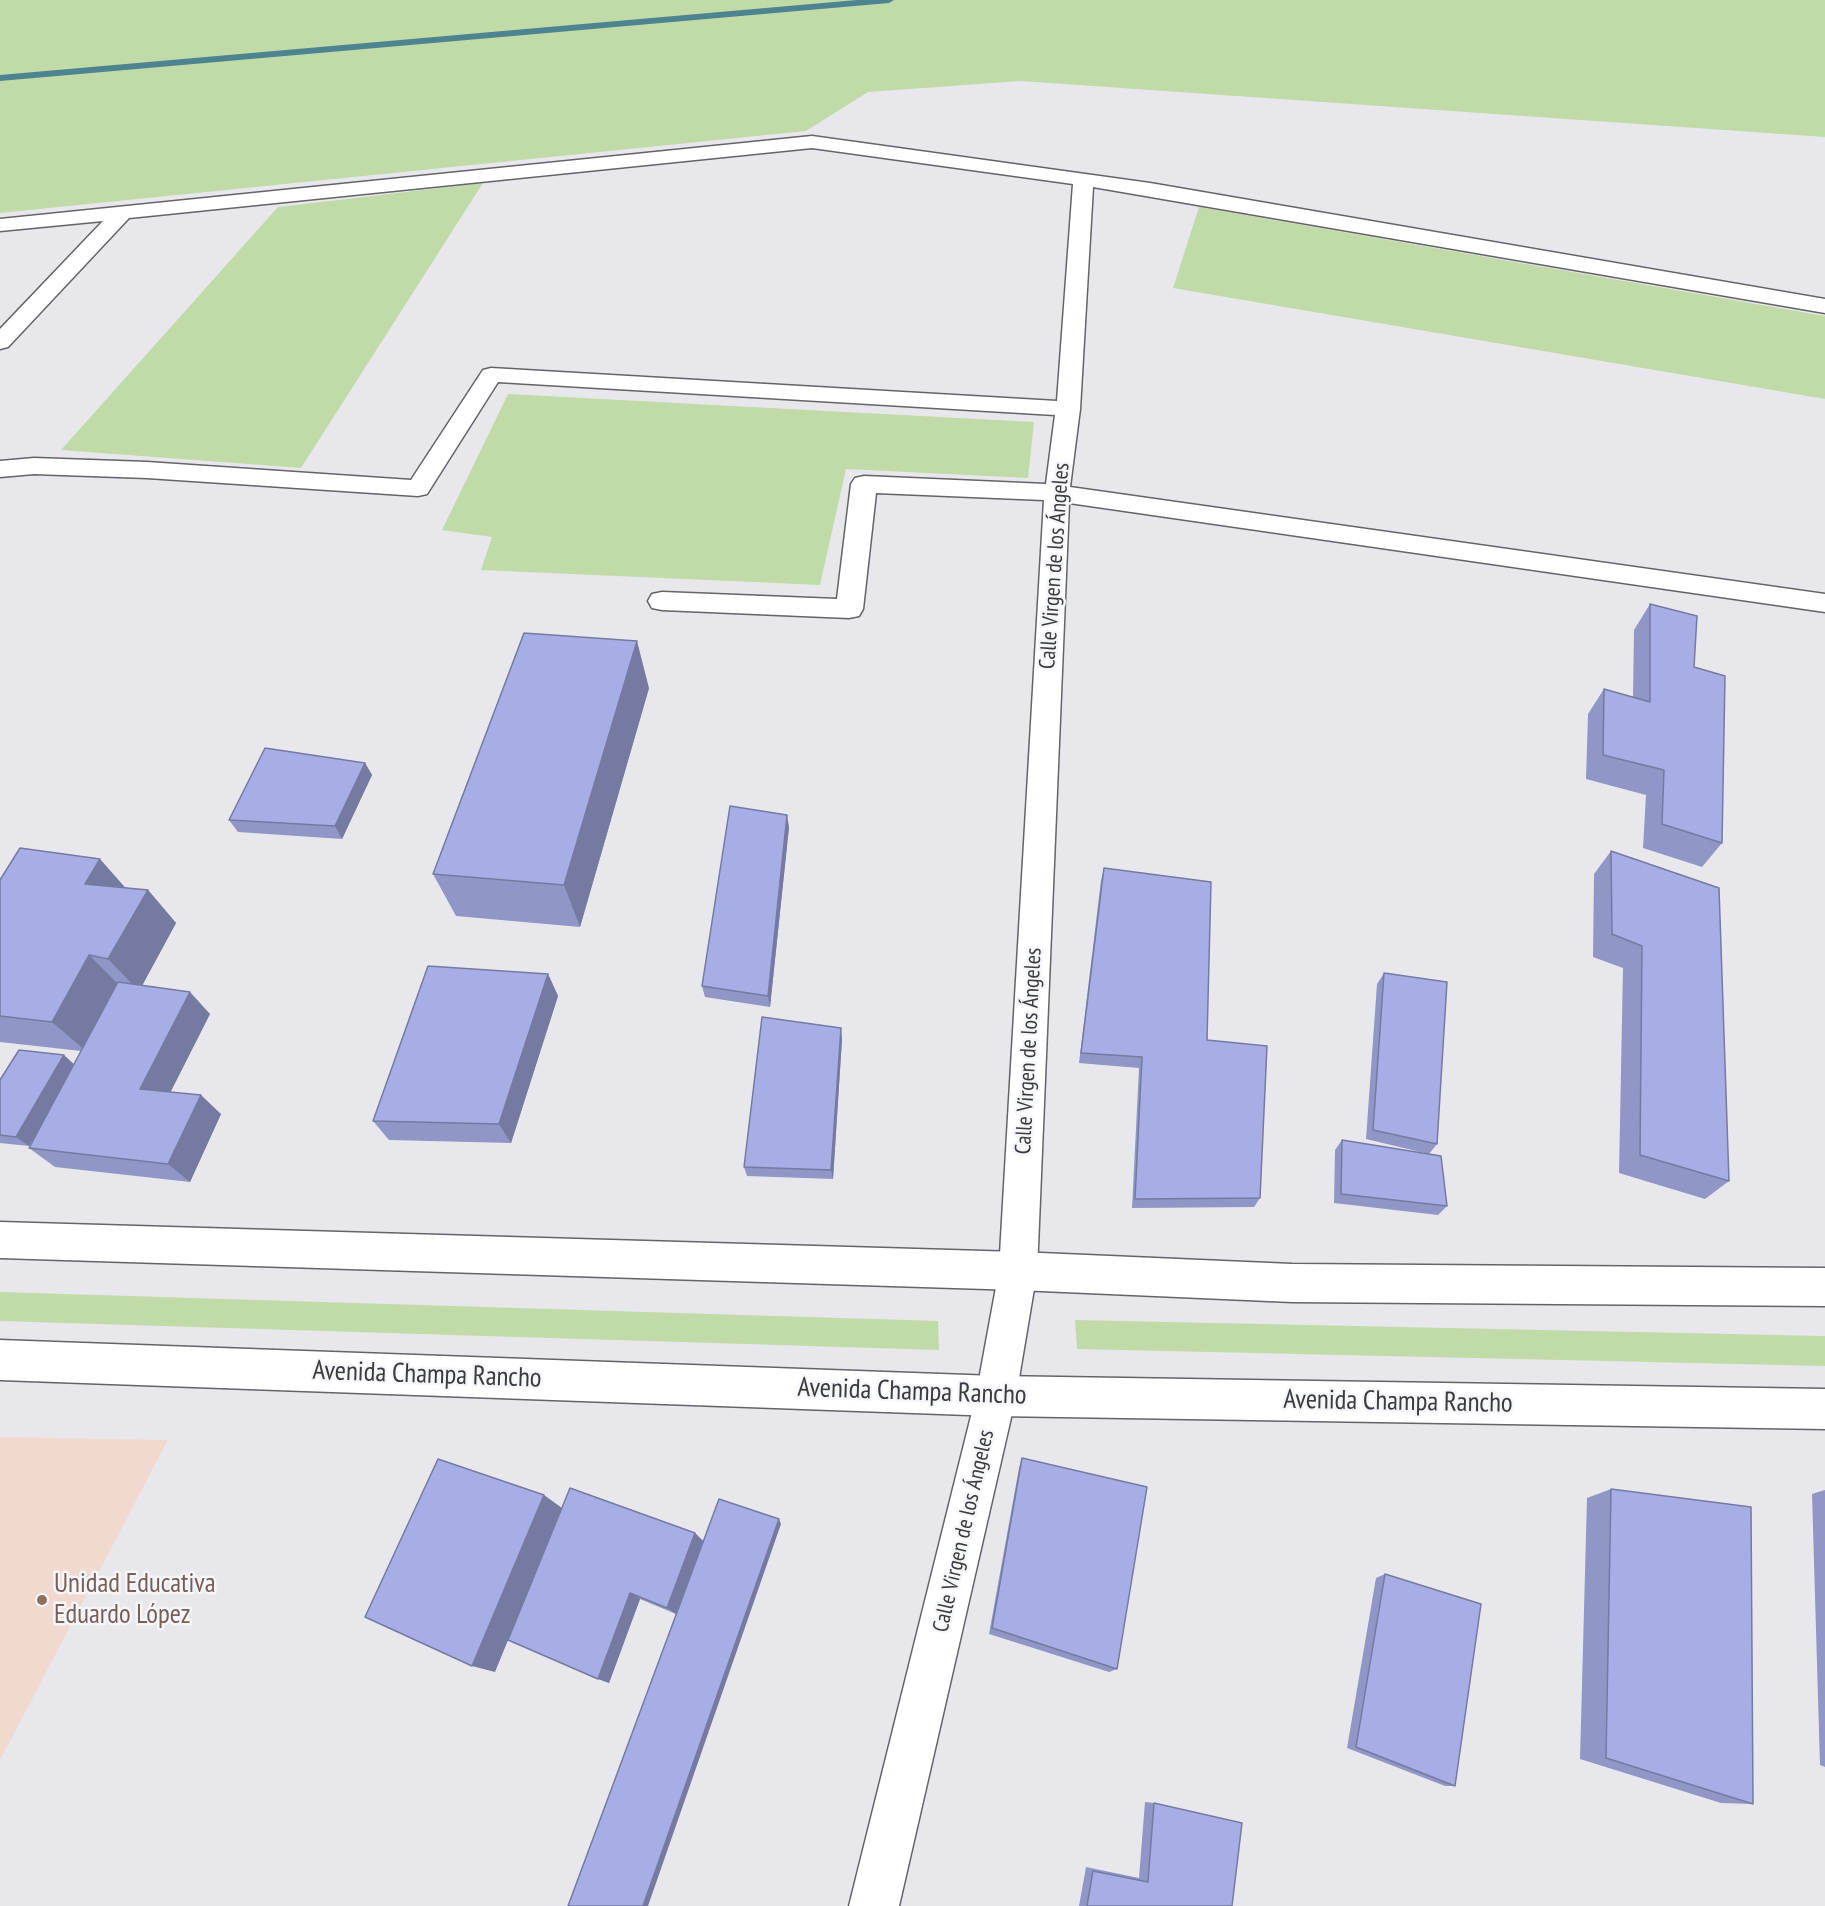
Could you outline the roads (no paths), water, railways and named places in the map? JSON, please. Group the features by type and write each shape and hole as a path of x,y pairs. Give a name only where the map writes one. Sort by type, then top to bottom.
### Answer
{"street":[{"path":"0,225 812,142 1162,191 1825,306"},
{"name":"Calle Virgen de los Ángeles","path":"874,1906 996,1396 1018,1271 1057,493 1068,409 1083,181"},
{"path":"0,342 122,213"},
{"path":"0,469 34,466 147,471 417,488 491,375 1068,409"},
{"path":"662,601 849,609 864,484 1057,493 1825,603"},
{"path":"0,1240 1018,1271 1292,1282 1825,1287"},
{"name":"Avenida Champa Rancho","path":"0,1360 996,1396 1825,1410"}],"waterway":[{"path":"0,78 889,0"}],"place":[{"name":"Unidad Educativa Eduardo López","path":"42,1600"}]}
